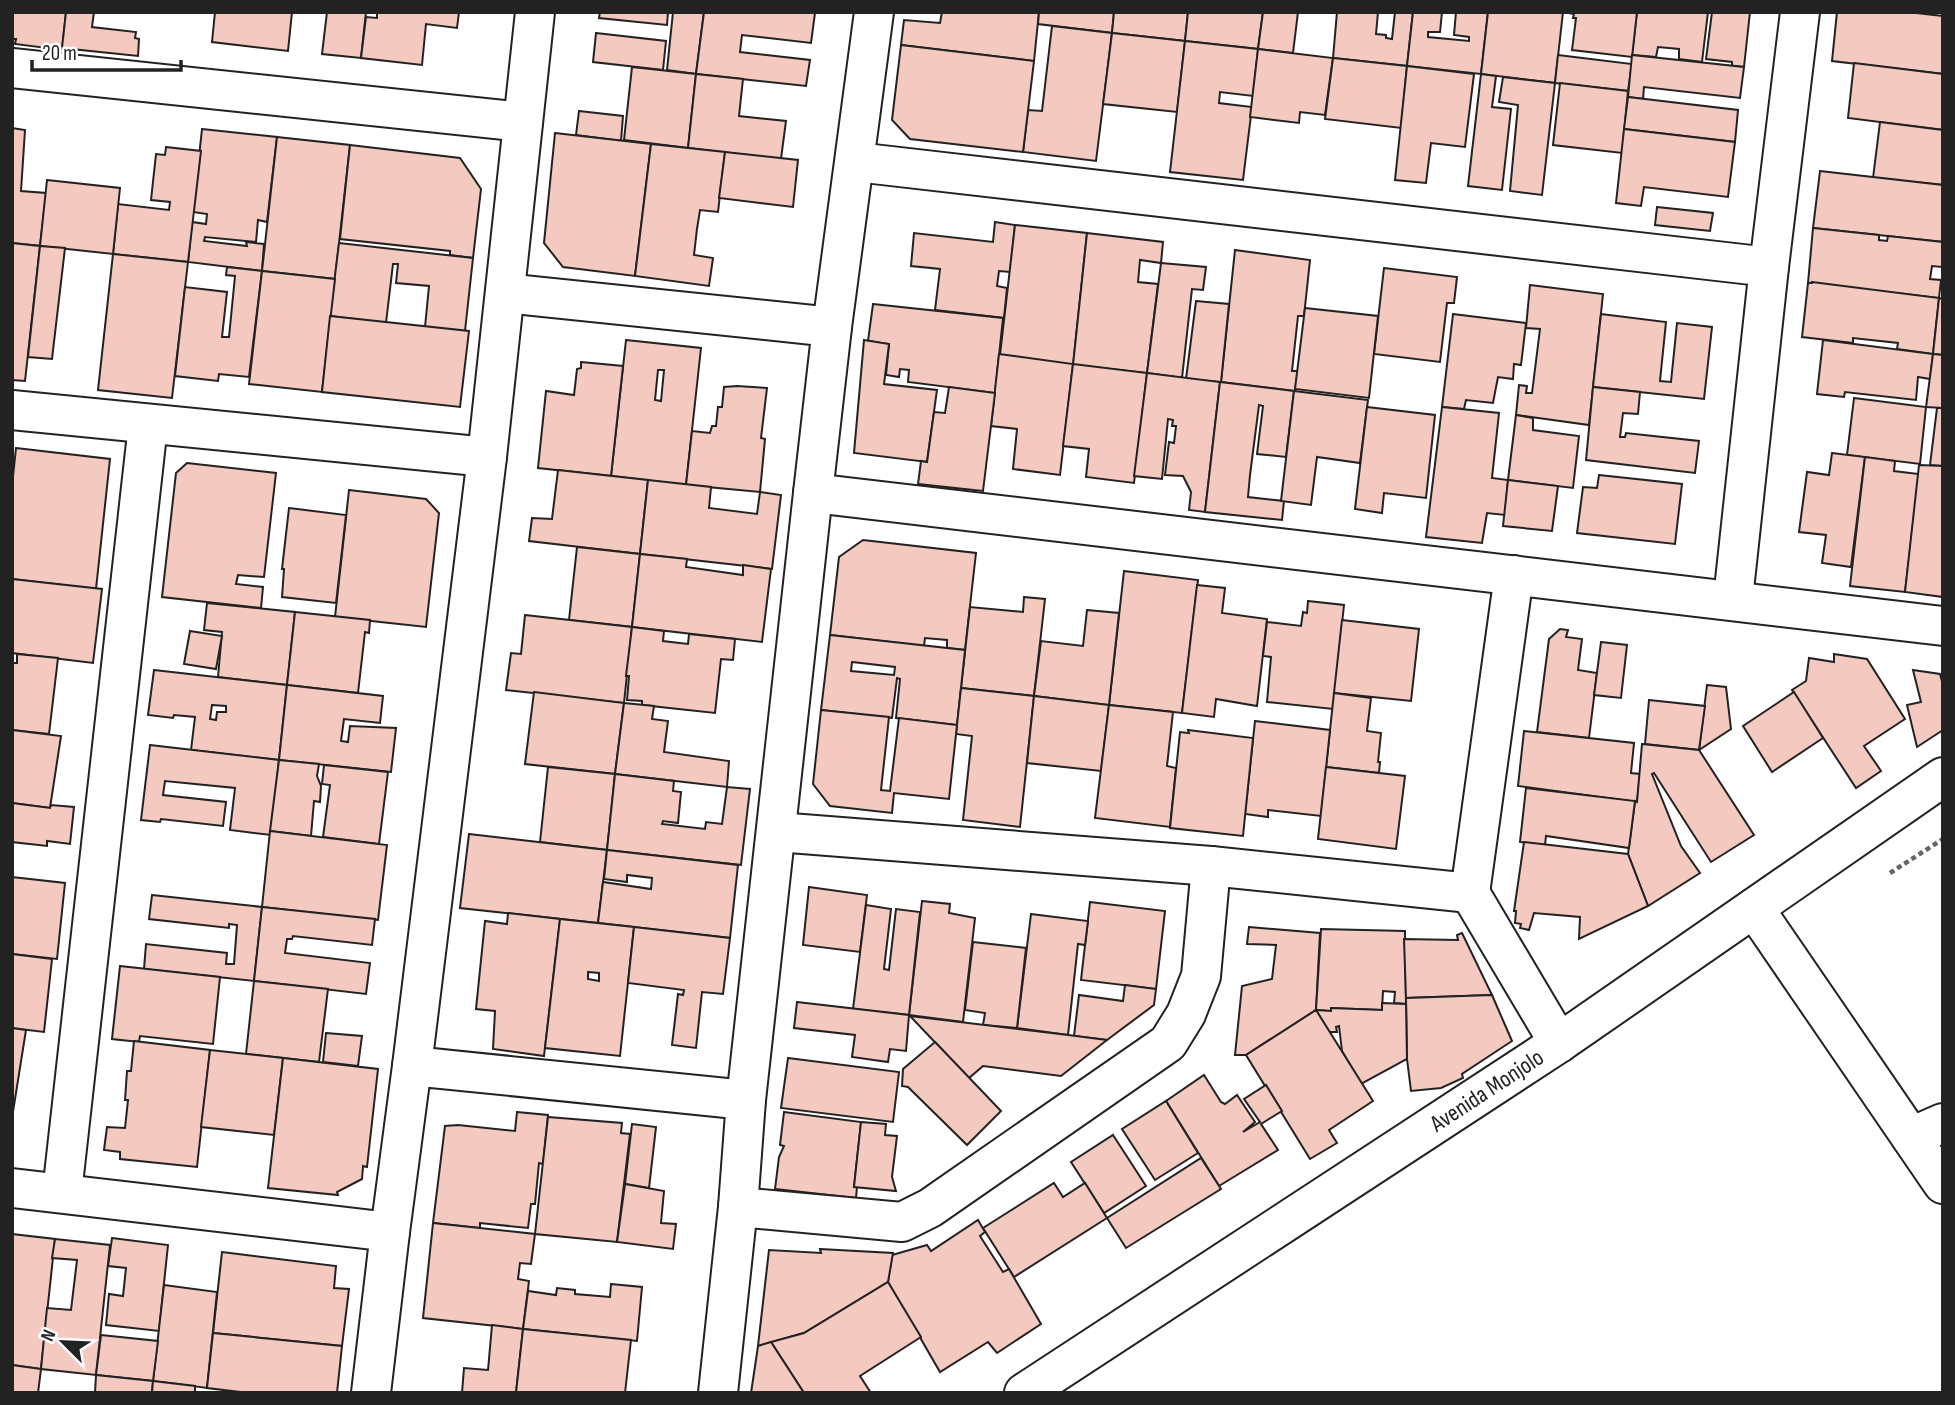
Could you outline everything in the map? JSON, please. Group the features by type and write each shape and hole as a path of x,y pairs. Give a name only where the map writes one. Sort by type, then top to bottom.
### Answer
{"street":[{"path":"371,1393 487,457 535,12"},
{"path":"718,1393 738,1208 746,1100 778,832 813,493 874,12"},
{"path":"1733,599 1800,12"},
{"path":"12,68 523,122"},
{"path":"856,162 1769,267"},
{"path":"505,293 832,327"},
{"path":"12,410 487,457"},
{"path":"62,1193 148,425"},
{"path":"813,493 1733,599 1943,626"},
{"path":"1514,575 1470,893 1559,1044"},
{"name":"Avenida Monjolo","path":"1024,1393 1559,1044 1943,777"},
{"path":"778,832 1212,866 1470,893"},
{"path":"738,1208 902,1222 930,1208 1168,1043 1186,1014 1201,976 1212,866"},
{"path":"1754,908 1927,1130 1943,1184"},
{"path":"412,1066 746,1100"},
{"path":"12,1188 390,1232"}],"building":[{"path":"12,12 66,12 62,50 15,44 16,39 12,39"},
{"path":"66,12 94,12 92,27 136,32 135,38 139,39 138,56 62,48"},
{"path":"215,12 292,12 288,51 212,42"},
{"path":"327,12 366,12 361,58 322,54"},
{"path":"377,12 459,12 457,28 426,24 422,65 361,58 366,17 377,18"},
{"path":"600,12 668,12 667,25 599,18"},
{"path":"673,12 704,12 696,74 667,70"},
{"path":"704,12 815,13 811,43 742,35 740,52 810,60 806,86 696,74"},
{"path":"942,12 1039,12 1034,61 901,45 904,20 940,23"},
{"path":"1039,12 1114,12 1112,33 1038,24"},
{"path":"1114,12 1188,12 1185,41 1112,33"},
{"path":"1188,12 1263,12 1258,49 1185,41"},
{"path":"1263,12 1298,12 1293,53 1258,49"},
{"path":"1337,12 1378,12 1376,34 1392,39 1395,12 1413,12 1407,66 1333,58"},
{"path":"1413,12 1442,12 1440,32 1428,32 1428,37 1469,41 1469,37 1454,35 1456,12 1488,12 1481,74 1407,66"},
{"path":"1488,12 1563,12 1555,83 1481,74"},
{"path":"1563,12 1637,12 1632,57 1572,50 1576,18 1573,18 1574,14"},
{"path":"1637,12 1708,12 1702,62 1679,59 1679,49 1658,47 1656,57 1632,55"},
{"path":"1712,12 1750,12 1744,67 1732,66 1732,62 1706,59"},
{"path":"1837,12 1907,12 1943,16 1943,74 1832,61"},
{"path":"1052,26 1112,33 1096,161 1023,152 1028,110 1042,111"},
{"path":"596,33 666,41 663,70 593,62"},
{"path":"1112,33 1185,41 1177,112 1103,104"},
{"path":"1185,41 1258,49 1253,96 1220,92 1219,103 1252,107 1243,180 1170,172"},
{"path":"901,45 1034,61 1023,152 910,139 892,120"},
{"path":"1258,49 1333,58 1325,115 1300,112 1299,123 1250,117"},
{"path":"1558,55 1632,64 1628,91 1555,83"},
{"path":"1632,55 1744,67 1740,98 1644,87 1643,99 1628,97"},
{"path":"1333,58 1407,66 1401,128 1325,119"},
{"path":"1854,63 1943,74 1943,130 1848,118"},
{"path":"1407,66 1474,74 1465,147 1431,143 1426,183 1395,180"},
{"path":"632,67 696,74 688,148 624,140"},
{"path":"696,74 743,79 739,116 786,121 781,159 688,148"},
{"path":"1481,74 1496,76 1492,107 1511,109 1502,190 1468,186"},
{"path":"1503,77 1555,83 1542,195 1510,191 1518,105 1499,102"},
{"path":"1560,83 1628,91 1622,153 1553,145"},
{"path":"1628,97 1738,110 1735,142 1624,129"},
{"path":"579,111 623,116 621,141 576,135"},
{"path":"1880,122 1943,130 1943,185 1873,178"},
{"path":"12,128 25,130 21,191 46,193 40,246 12,243"},
{"path":"202,129 277,137 267,222 258,220 256,242 205,237 204,241 247,246 246,242 264,244 262,271 188,262 192,222 206,224 207,214 193,212"},
{"path":"1624,129 1735,142 1728,197 1644,187 1641,206 1616,203"},
{"path":"555,133 651,144 635,276 563,267 544,243"},
{"path":"277,137 350,145 335,279 262,271"},
{"path":"651,144 725,152 718,212 700,210 697,229 694,255 713,258 709,286 635,276"},
{"path":"350,145 460,158 481,189 473,258 450,255 450,251 340,239"},
{"path":"166,147 201,151 188,262 113,254 118,204 169,210 170,202 151,200 156,154 165,155"},
{"path":"725,152 798,160 793,207 719,198"},
{"path":"1820,171 1943,185 1943,242 1813,228"},
{"path":"47,180 120,188 113,254 40,246"},
{"path":"1657,207 1713,213 1710,231 1655,225"},
{"path":"995,222 1015,225 1010,272 999,271 997,286 1007,288 1004,318 935,310 940,269 911,266 914,233 993,242"},
{"path":"1015,225 1087,233 1073,365 1000,355"},
{"path":"1813,228 1879,235 1879,240 1887,241 1888,236 1943,242 1942,267 1932,266 1930,279 1941,280 1939,298 1808,283"},
{"path":"1087,233 1163,242 1161,263 1140,260 1138,282 1158,284 1147,373 1073,365"},
{"path":"12,243 40,246 25,381 12,380"},
{"path":"339,243 473,258 465,331 425,327 429,286 396,283 398,264 393,264 386,323 330,316"},
{"path":"40,246 65,248 52,359 28,357"},
{"path":"1235,250 1310,260 1304,316 1298,316 1292,371 1298,371 1295,391 1221,382"},
{"path":"113,254 188,262 172,398 98,390"},
{"path":"1161,263 1206,267 1203,290 1192,289 1182,378 1147,373"},
{"path":"227,267 262,271 249,377 219,374 218,381 175,376 185,287 227,292 222,337 229,337 235,276 226,275"},
{"path":"1384,268 1457,277 1454,303 1447,303 1440,362 1374,354"},
{"path":"262,271 335,279 322,392 249,384"},
{"path":"1808,283 1939,298 1933,354 1897,349 1898,343 1853,338 1853,343 1802,337"},
{"path":"1530,285 1603,294 1589,425 1516,415 1519,385 1527,386 1526,393 1532,393 1540,329 1526,328"},
{"path":"1939,298 1943,299 1943,355 1933,354"},
{"path":"1196,301 1229,304 1221,382 1186,379"},
{"path":"873,304 1003,318 995,393 908,382 909,370 900,369 899,377 886,375 889,344 868,341"},
{"path":"1305,308 1378,316 1369,398 1295,389"},
{"path":"1453,314 1526,323 1521,365 1514,364 1513,379 1498,377 1493,403 1466,400 1464,409 1442,407"},
{"path":"1601,314 1666,322 1660,381 1671,382 1677,323 1712,327 1704,399 1593,387"},
{"path":"330,316 469,331 460,407 322,392"},
{"path":"626,340 701,348 686,485 611,476","holes":["658,370 664,370 661,401 655,400"]},
{"path":"864,340 889,344 884,384 937,390 927,462 854,453"},
{"path":"1823,340 1933,354 1930,379 1918,377 1916,400 1845,392 1844,397 1817,394"},
{"path":"999,354 1073,364 1060,475 1013,469 1017,429 991,426"},
{"path":"1933,354 1943,355 1943,408 1926,407"},
{"path":"581,362 623,366 611,476 538,468 546,391 574,395 577,369 581,368"},
{"path":"1073,364 1147,373 1134,483 1086,477 1089,449 1063,446"},
{"path":"1147,373 1220,382 1205,512 1189,510 1191,492 1183,476 1165,475 1169,442 1174,443 1176,426 1172,426 1173,420 1168,419 1162,479 1134,476"},
{"path":"1220,382 1294,391 1286,457 1257,454 1263,406 1259,405 1250,475 1248,497 1284,501 1282,520 1205,512"},
{"path":"724,387 767,388 761,438 765,439 760,492 686,485 692,431 710,433 712,426 716,426 718,407 722,407"},
{"path":"949,387 995,393 983,491 918,484 921,461 927,462 934,412 945,413"},
{"path":"1593,387 1640,392 1638,414 1623,413 1620,437 1625,437 1626,433 1699,441 1695,473 1586,460"},
{"path":"1294,391 1368,400 1360,463 1317,457 1311,505 1281,501"},
{"path":"1854,398 1926,407 1920,464 1847,455"},
{"path":"1367,407 1435,415 1426,498 1384,493 1382,513 1355,509"},
{"path":"1442,407 1499,413 1492,478 1508,480 1505,515 1487,513 1482,543 1426,537"},
{"path":"1937,408 1943,408 1943,466 1930,465"},
{"path":"1516,415 1533,418 1533,430 1579,436 1573,488 1508,480"},
{"path":"16,448 110,459 96,589 12,579 12,486"},
{"path":"1832,453 1865,457 1851,567 1822,563 1826,535 1799,532 1807,472 1829,475"},
{"path":"1865,457 1895,461 1894,471 1919,474 1905,592 1850,586"},
{"path":"187,463 276,473 264,577 238,575 236,584 263,587 261,608 162,597 176,473"},
{"path":"1919,465 1943,466 1943,597 1905,592"},
{"path":"558,470 648,480 640,554 529,541 532,518 552,519"},
{"path":"1599,475 1682,484 1675,544 1577,533 1583,487 1597,488"},
{"path":"648,480 711,487 709,508 757,514 760,492 781,495 772,569 640,554"},
{"path":"1508,480 1558,486 1552,531 1503,526"},
{"path":"349,490 426,499 439,513 426,627 335,617"},
{"path":"289,508 346,515 336,603 282,597 282,569"},
{"path":"863,540 976,553 965,650 947,648 947,640 925,638 924,646 830,635 839,557"},
{"path":"577,547 640,554 632,627 569,620"},
{"path":"640,554 687,559 686,567 743,575 743,565 771,569 762,642 632,627"},
{"path":"1124,571 1198,580 1182,713 1109,705"},
{"path":"12,579 102,589 93,663 12,653"},
{"path":"1197,585 1225,588 1222,613 1267,619 1257,706 1216,699 1214,717 1182,713"},
{"path":"1024,597 1045,599 1034,696 961,688 970,607 1023,612"},
{"path":"1308,601 1344,605 1333,709 1267,702 1271,657 1263,656 1267,622 1301,626 1303,612 1307,613"},
{"path":"207,603 295,612 287,685 218,677 222,632 204,630"},
{"path":"1087,610 1119,613 1109,705 1034,696 1041,641 1083,646"},
{"path":"295,612 370,620 369,633 365,632 358,693 287,685"},
{"path":"525,615 632,627 624,703 506,690 511,653 521,654"},
{"path":"1342,620 1419,629 1411,701 1334,693"},
{"path":"632,627 664,631 663,641 688,644 689,634 735,639 733,660 721,659 715,713 642,705 642,701 627,700 629,676 626,676"},
{"path":"1560,629 1568,630 1566,637 1582,639 1578,670 1597,673 1589,738 1537,732 1549,639"},
{"path":"190,631 222,636 216,669 184,664"},
{"path":"830,635 965,650 957,725 896,718 900,679 897,678 892,718 821,710","holes":["852,662 895,667 894,675 851,671"]},
{"path":"1601,642 1627,645 1621,698 1594,695"},
{"path":"17,654 58,658 49,734 12,730 12,663 17,663"},
{"path":"1834,654 1867,659 1905,719 1864,746 1881,771 1856,788 1792,690 1806,681 1809,658 1834,662"},
{"path":"154,670 287,685 279,760 191,750 195,717 148,715","holes":["212,705 226,706 226,712 217,712 216,720 210,719"]},
{"path":"1913,670 1940,674 1943,685 1943,730 1917,747 1907,705 1921,702"},
{"path":"287,685 383,696 380,723 344,719 341,741 348,742 350,726 396,728 391,772 279,760"},
{"path":"1707,685 1726,687 1731,729 1699,750"},
{"path":"961,688 1034,696 1020,827 963,820 972,736 956,734"},
{"path":"534,692 624,703 615,774 525,764"},
{"path":"1794,692 1823,738 1772,772 1743,726"},
{"path":"1334,693 1371,698 1367,731 1381,733 1379,773 1326,767"},
{"path":"1034,696 1109,705 1101,771 1027,763"},
{"path":"1649,700 1705,706 1699,750 1645,744"},
{"path":"624,703 654,706 652,719 668,721 664,752 729,761 727,787 615,774"},
{"path":"1109,705 1173,712 1167,766 1176,768 1170,827 1095,818"},
{"path":"821,710 889,717 881,790 890,791 899,718 957,725 949,799 894,793 892,813 830,806 813,784"},
{"path":"1255,721 1330,730 1321,816 1268,810 1268,817 1245,814"},
{"path":"12,730 61,736 50,808 12,803"},
{"path":"1188,730 1253,738 1243,836 1170,828 1180,732 1189,733"},
{"path":"1524,731 1634,743 1631,773 1640,774 1637,802 1518,786"},
{"path":"1642,744 1699,750 1754,835 1711,862 1654,773 1652,774 1681,846 1700,873 1648,906 1628,854 1635,801 1637,802"},
{"path":"150,745 279,760 271,835 230,830 235,788 165,781 163,795 226,802 223,826 161,819 160,822 141,820"},
{"path":"279,760 319,764 317,776 321,786 320,802 314,801 311,836 270,831"},
{"path":"324,765 388,772 379,844 323,837 330,785 322,784"},
{"path":"548,767 615,774 607,850 540,842"},
{"path":"1326,767 1405,776 1396,849 1318,839"},
{"path":"615,774 674,781 673,791 681,792 678,823 663,821 662,824 705,829 706,822 722,824 727,787 750,789 741,865 607,850"},
{"path":"1526,788 1635,801 1629,848 1546,836 1545,845 1520,842"},
{"path":"12,803 50,808 51,805 74,807 70,844 47,841 47,846 12,842"},
{"path":"270,831 387,845 378,920 262,907"},
{"path":"469,834 607,850 598,923 460,908"},
{"path":"1524,842 1628,854 1648,906 1579,939 1580,917 1534,913 1529,930 1520,928 1521,924 1515,923 1514,911"},
{"path":"607,850 738,865 730,938 598,923 603,882 651,889 652,878 627,875 627,882 604,879"},
{"path":"12,877 65,883 57,959 12,954"},
{"path":"809,887 867,895 860,952 803,945"},
{"path":"152,895 262,907 254,981 144,969 146,944 227,953 226,964 234,964 237,925 229,924 229,928 149,919"},
{"path":"922,901 950,904 949,913 975,918 963,1022 909,1015"},
{"path":"1090,902 1165,911 1156,989 1081,980"},
{"path":"866,905 891,909 884,969 889,970 896,909 920,912 909,1015 853,1009"},
{"path":"262,907 375,919 372,945 293,936 292,939 287,939 285,953 370,963 366,994 254,981"},
{"path":"508,913 560,919 544,1056 493,1049 495,1011 476,1009 485,921 507,924"},
{"path":"1031,914 1088,921 1085,945 1078,944 1068,1035 1017,1028"},
{"path":"560,919 634,927 620,1056 545,1048","holes":["588,972 599,973 599,981 588,979"]},
{"path":"634,927 730,938 723,994 702,992 696,1048 672,1045 678,994 683,995 684,990 628,983"},
{"path":"1249,927 1320,933 1316,1010 1246,1055 1235,1055 1242,986 1272,979 1276,945 1247,944"},
{"path":"1321,929 1405,931 1406,1004 1394,1003 1395,992 1383,991 1382,1010 1316,1010"},
{"path":"1462,933 1492,995 1406,998 1404,939 1458,940 1457,935"},
{"path":"973,942 1026,948 1017,1028 983,1025 985,1013 965,1010"},
{"path":"12,954 52,959 44,1032 12,1028"},
{"path":"120,966 220,977 213,1044 140,1036 139,1042 112,1039"},
{"path":"254,981 328,989 319,1062 246,1054"},
{"path":"1125,985 1156,989 1154,1005 1107,1040 1074,1036 1079,995 1123,1001"},
{"path":"1492,995 1512,1041 1462,1074 1463,1078 1441,1088 1411,1091 1407,1059 1406,998"},
{"path":"797,1002 909,1015 906,1051 890,1049 888,1062 852,1057 855,1035 794,1028"},
{"path":"1382,1003 1406,1004 1407,1059 1361,1084 1342,1051 1339,1026 1336,1027 1337,1032 1329,1032 1316,1010 1382,1010"},
{"path":"1316,1010 1373,1101 1329,1130 1337,1143 1310,1159 1246,1055"},
{"path":"910,1016 1107,1040 1061,1076 983,1066 969,1078"},
{"path":"12,1028 26,1030 12,1118"},
{"path":"326,1033 362,1036 358,1066 323,1062"},
{"path":"134,1041 210,1050 197,1167 120,1159 120,1152 104,1150 107,1127 125,1128 127,1071 131,1071"},
{"path":"935,1042 1001,1111 967,1145 908,1087 902,1086 903,1069"},
{"path":"210,1050 283,1058 274,1135 201,1127"},
{"path":"283,1058 378,1069 367,1167 363,1166 362,1179 337,1192 338,1195 268,1188"},
{"path":"788,1058 899,1072 893,1122 781,1108"},
{"path":"1204,1075 1221,1102 1225,1104 1237,1095 1255,1122 1243,1132 1260,1122 1244,1099 1266,1085 1282,1111 1261,1124 1278,1150 1219,1186 1166,1101"},
{"path":"1166,1101 1198,1153 1155,1180 1122,1129"},
{"path":"517,1112 548,1115 543,1164 539,1163 535,1204 531,1204 528,1228 480,1223 480,1228 433,1223 445,1126 515,1131"},
{"path":"784,1112 861,1122 854,1187 857,1187 856,1198 775,1189 779,1157 784,1146 780,1145"},
{"path":"548,1117 622,1123 621,1133 630,1134 617,1242 535,1234"},
{"path":"861,1122 886,1124 885,1135 897,1136 892,1177 896,1191 854,1187"},
{"path":"632,1124 656,1127 649,1188 625,1184"},
{"path":"1113,1135 1146,1186 1104,1213 1071,1162"},
{"path":"1201,1158 1221,1189 1126,1248 1107,1218"},
{"path":"1054,1183 1063,1197 1085,1183 1107,1218 1014,1277 983,1228"},
{"path":"625,1184 664,1191 661,1223 676,1224 673,1249 617,1242"},
{"path":"978,1220 985,1232 980,1236 1003,1272 1009,1269 1041,1324 997,1353 988,1342 940,1372 888,1282 892,1255 927,1245 931,1251"},
{"path":"433,1223 535,1234 531,1264 520,1263 518,1279 529,1281 523,1329 423,1318"},
{"path":"12,1234 55,1239 41,1369 12,1365"},
{"path":"112,1238 168,1245 159,1331 106,1325 109,1294 123,1296 126,1268 108,1266"},
{"path":"55,1239 110,1245 96,1375 41,1369 47,1308 71,1310 77,1260 52,1258"},
{"path":"820,1249 893,1253 888,1282 804,1333 758,1346 769,1250 821,1253"},
{"path":"222,1252 336,1266 334,1288 349,1289 342,1346 213,1333"},
{"path":"888,1282 921,1337 860,1376 871,1393 804,1393 771,1342 804,1333"},
{"path":"611,1284 642,1287 637,1341 523,1329 528,1291 556,1295 557,1288 575,1290 575,1294 610,1297"},
{"path":"164,1285 217,1292 207,1388 153,1381"},
{"path":"492,1325 523,1329 516,1393 462,1393 464,1368 488,1370"},
{"path":"523,1329 631,1340 625,1393 516,1393"},
{"path":"213,1333 342,1346 337,1393 249,1393 207,1388"},
{"path":"101,1335 158,1341 153,1381 96,1375"},
{"path":"771,1342 804,1393 751,1393 758,1346"},
{"path":"12,1365 41,1369 38,1393 12,1393"},
{"path":"96,1375 153,1381 152,1393 95,1393"},
{"path":"153,1381 195,1386 195,1393 152,1393"}]}
